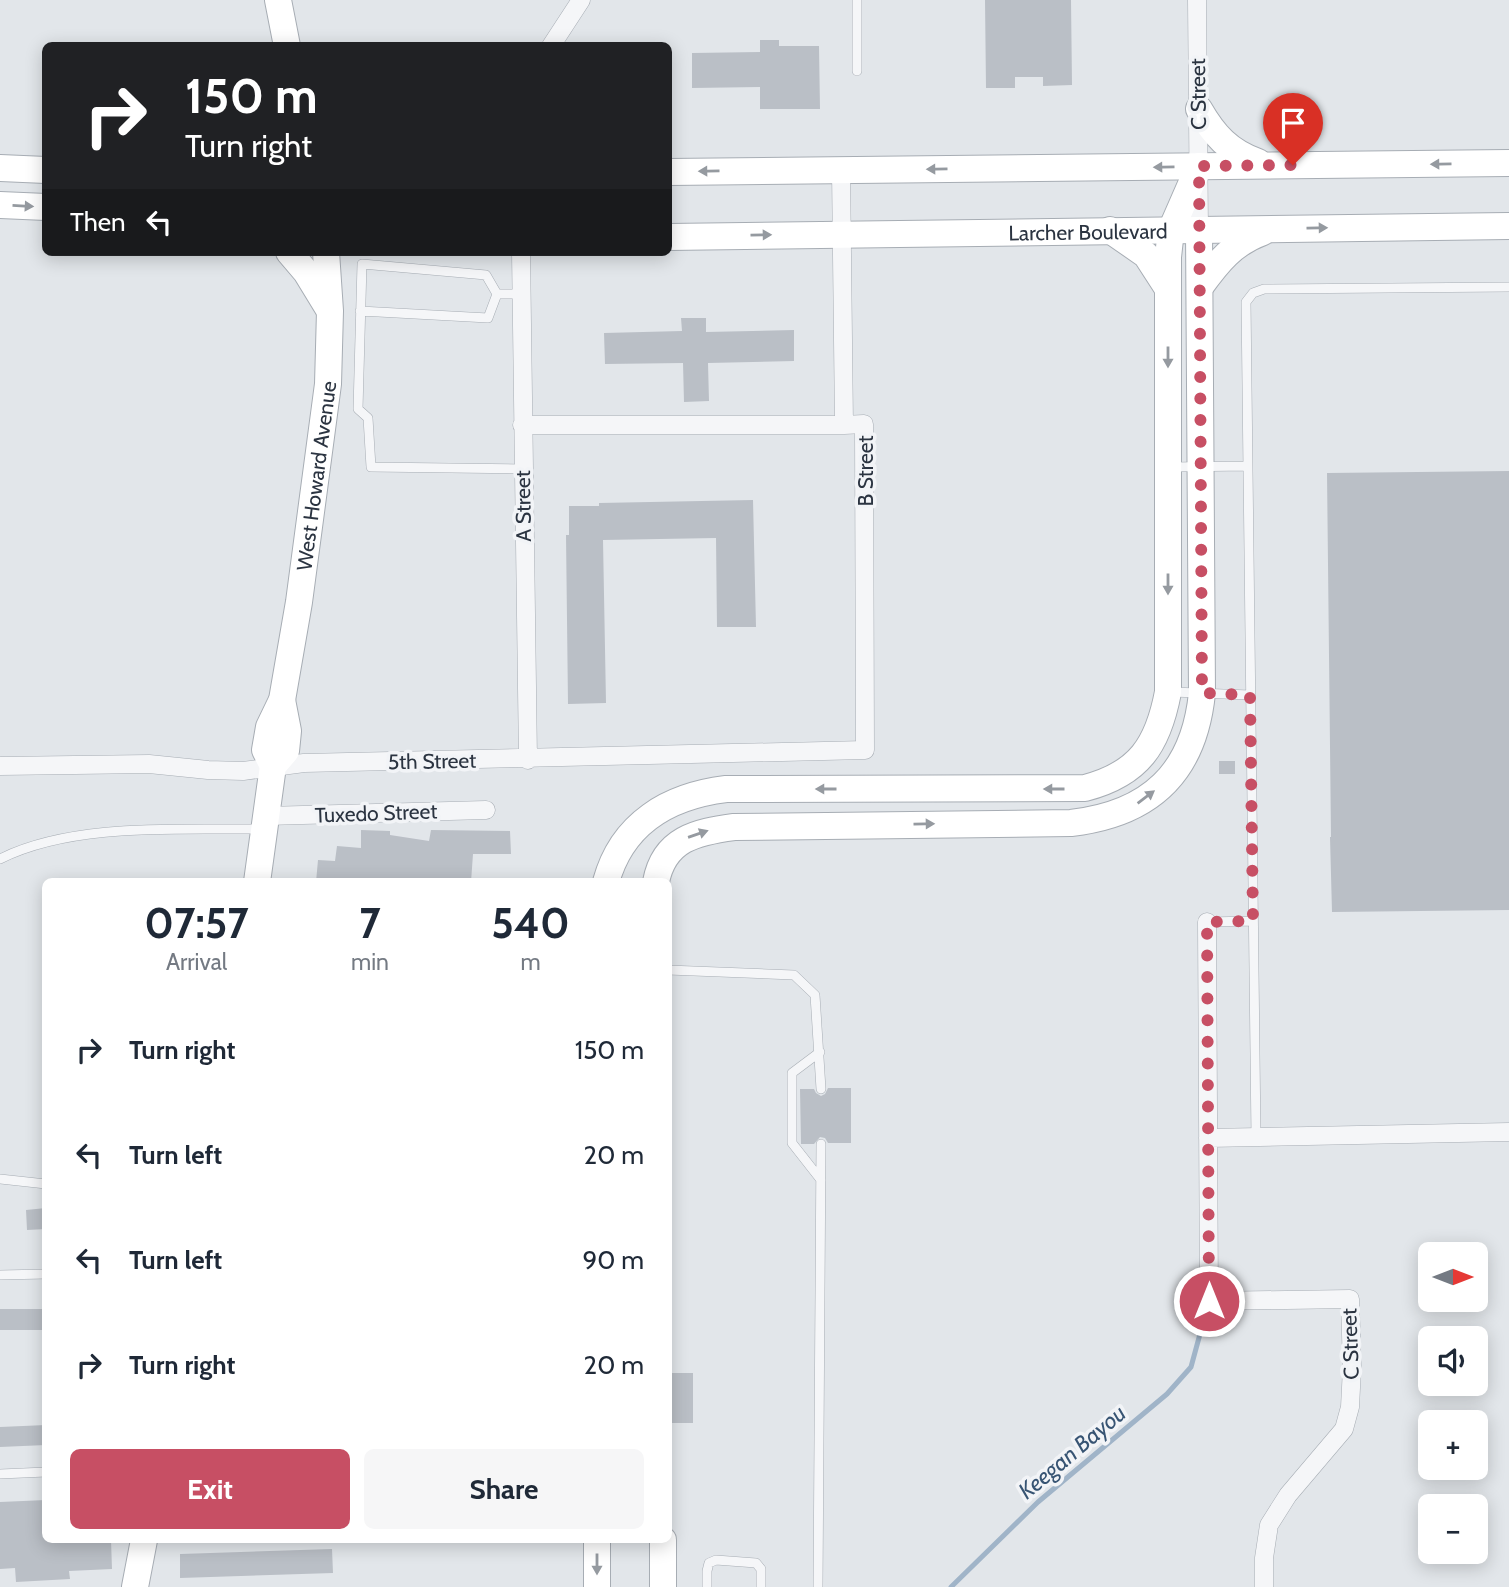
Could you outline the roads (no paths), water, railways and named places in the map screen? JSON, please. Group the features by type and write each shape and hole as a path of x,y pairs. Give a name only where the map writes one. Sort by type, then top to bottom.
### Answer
{"main road":[{"path":"278,0 286,42"},
{"path":"1199,109 1222,143 1245,158 1266,166"},
{"path":"672,172 1509,163"},
{"path":"608,878 620,849 651,815 670,803 704,792 726,789 1085,788 1107,782 1130,768 1147,752 1157,736 1168,692 1168,289 1171,230 1199,166"},
{"path":"0,168 42,170"},
{"path":"0,205 42,207"},
{"name":"Larcher Boulevard","path":"672,237 1509,226"},
{"path":"1200,287 1235,245 1270,229"},
{"path":"1110,230 1146,255 1168,289"},
{"path":"657,878 666,854 679,842 713,829 1071,823 1119,813 1141,802 1177,770 1189,749 1199,718 1202,693 1199,230"},
{"path":"292,256 306,272 330,311"},
{"name":"West Howard Avenue","path":"258,878 273,766 265,751 269,727 282,700 328,384 330,311 326,256"},
{"path":"135,1587 143,1543"},
{"path":"597,1543 597,1587"},
{"path":"663,1543 663,1587"}],"street":[{"path":"554,42 582,0"},
{"name":"C Street","path":"1197,0 1199,230"},
{"name":"B Street","path":"841,170 844,425 864,424 865,751"},
{"name":"A Street","path":"521,256 528,760"},
{"path":"522,425 844,425"},
{"name":"5th Street","path":"0,766 149,764 231,771 304,763 865,751"},
{"name":"Tuxedo Street","path":"267,813 486,810"},
{"name":"C Street","path":"1207,922 1209,1301 1350,1299 1350,1408 1344,1429 1288,1494 1269,1525 1264,1558 1264,1587"},
{"path":"1208,1138 1509,1132"}],"lane":[{"path":"857,0 857,71"},
{"path":"497,294 486,275 362,264 358,409 368,418 371,467 522,469"},
{"path":"1256,1137 1246,308 1253,293 1264,289 1509,286"},
{"path":"497,294 521,294"},
{"path":"360,311 488,318 497,294"},
{"path":"1168,467 1248,467"},
{"path":"1168,692 1250,695"},
{"path":"0,859 22,848 88,835 130,832 267,813"},
{"path":"1207,922 1253,921"},
{"path":"672,970 794,975 815,995 821,1088"},
{"path":"820,1052 792,1073 792,1143 821,1180"},
{"path":"818,1587 821,1144"},
{"path":"0,1179 42,1184"},
{"path":"0,1275 42,1274"},
{"path":"0,1474 42,1472"},
{"path":"707,1587 709,1563 716,1560 756,1563 761,1569 761,1587"}],"waterway":[{"name":"Keegan Bayou","path":"951,1587 1038,1502 1167,1394 1191,1367 1200,1334"}]}
